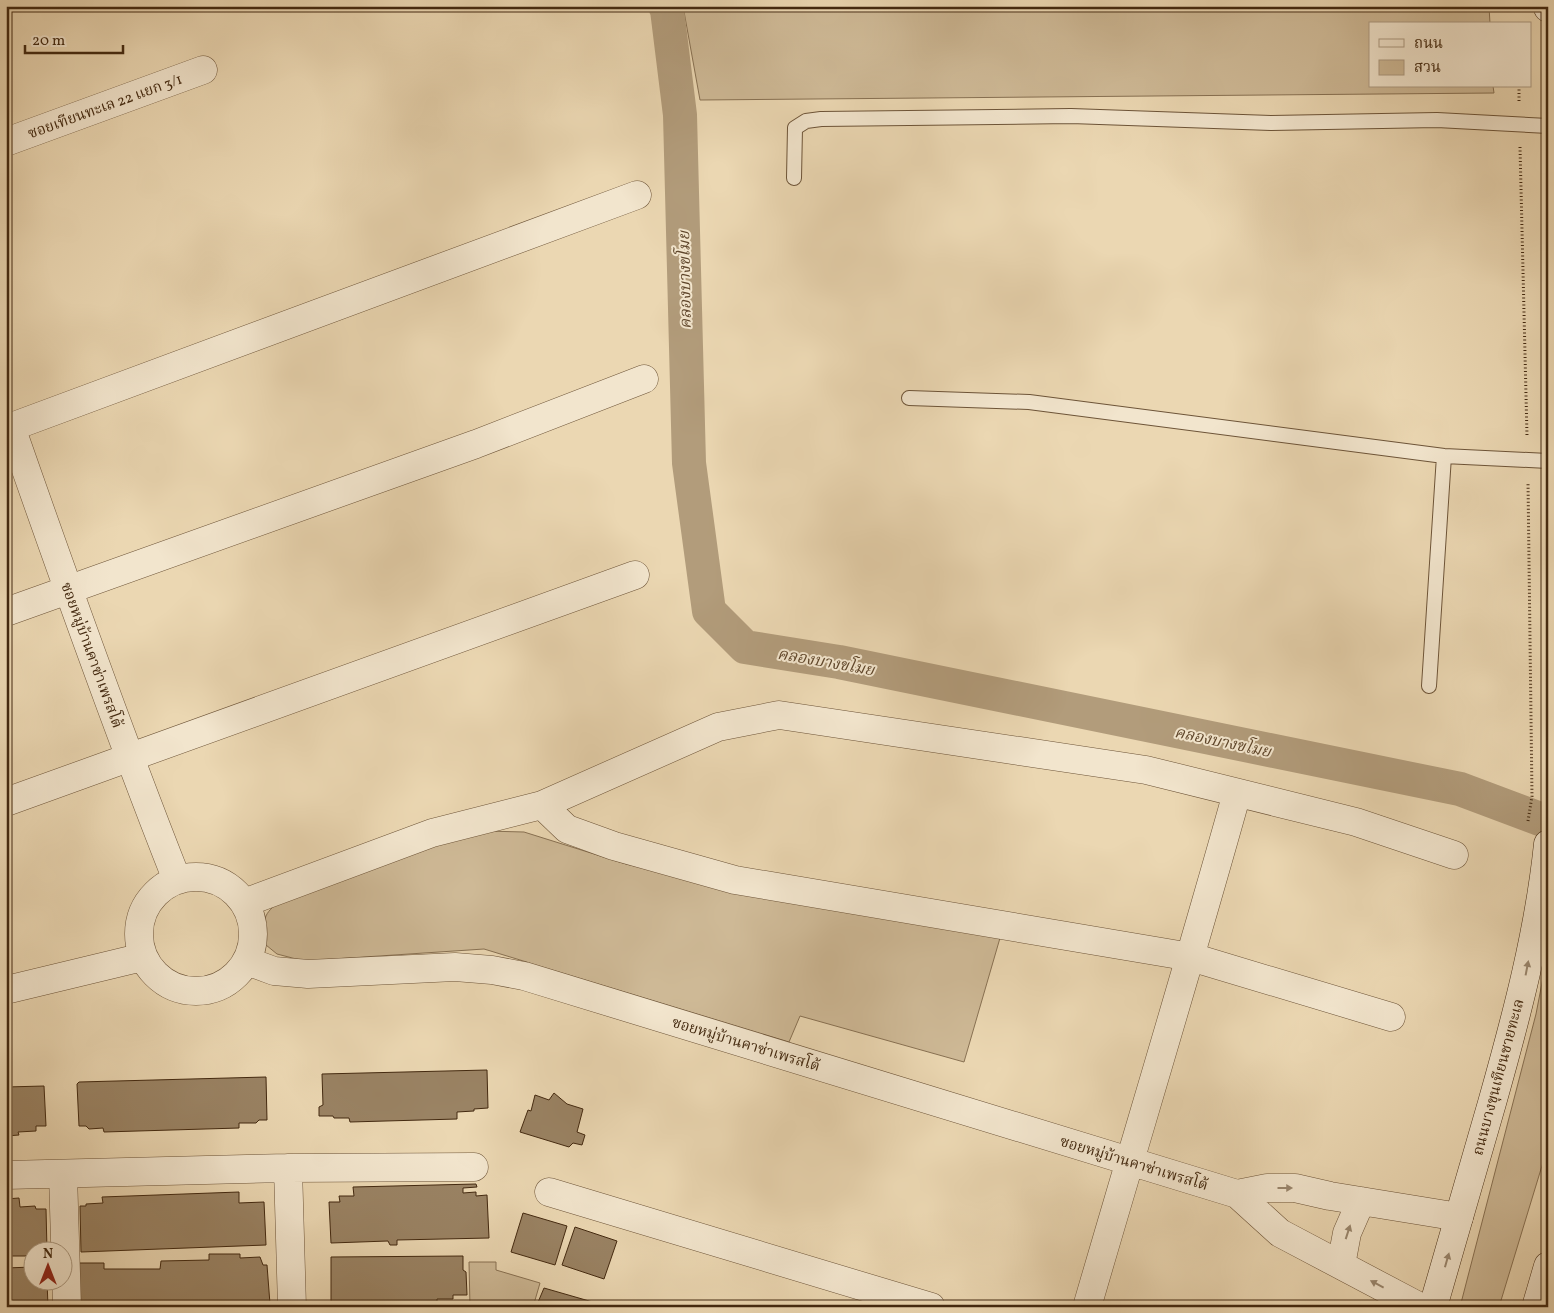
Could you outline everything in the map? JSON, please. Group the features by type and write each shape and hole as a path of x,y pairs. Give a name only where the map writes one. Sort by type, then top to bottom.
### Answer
{"street":[{"name":"ซอยเทียนทะเล 22 แยก 3/1","path":"6,142 203,70"},
{"path":"9,428 637,195"},
{"path":"6,612 476,444 644,379"},
{"name":"ซอยหมู่บ้านคาซ่าเพรสโต้","path":"9,428 129,759 177,880"},
{"path":"6,802 635,575"},
{"path":"244,903 432,834 542,805 718,727 779,715 1146,770 1356,822 1454,855"},
{"path":"1087,1307 1191,957 1237,792"},
{"path":"542,805 566,829 614,846 734,880 1191,957 1392,1017"},
{"name":"ถนนบางขุนเทียนชายทะเล","path":"1433,1307 1525,979 1544,884 1548,844"},
{"path":"196,877 215,880 232,890 244,903 252,921 254,940 247,961 238,974 223,985 205,991 186,991 168,985 154,973 143,957 138,939 140,920 148,903 160,889 177,880 196,877"},
{"path":"6,990 143,957"},
{"name":"ซอยหมู่บ้านคาซ่าเพรสโต้","path":"247,961 274,971 308,974 455,966 524,976 1237,1194 1280,1233 1420,1307"},
{"path":"6,1175 288,1168 474,1167"},
{"path":"288,1168 292,1307"},
{"path":"63,1174 67,1307"},
{"name":"ซอยหมู่บ้านคาซ่าเพรสโต้","path":"1237,1194 1267,1188 1295,1188 1459,1217"},
{"path":"549,1192 931,1307"},
{"path":"1341,1265 1347,1233 1361,1201"},
{"path":"1536,1307 1548,1266"}],"lane":[{"path":"794,178 795,128 806,121 822,119 1071,116 1271,123 1437,120 1548,126"},
{"path":"910,398 1029,402 1444,456 1548,461"},
{"path":"1429,686 1444,456"}],"green space":[{"path":"683,6 1489,6 1490,22 1369,22 1369,88 1493,88 1494,93 700,100"},
{"path":"485,831 524,832 626,864 793,903 1000,938 964,1062 800,1016 789,1042 484,949 304,961 277,954 266,945 265,918 271,909 283,899 426,846"},
{"path":"1548,952 1548,1146 1499,1307 1460,1307 1536,1014"},
{"path":"469,1262 496,1262 496,1270 540,1283 533,1307 470,1307"}],"building":[{"path":"487,1070 488,1108 457,1112 457,1119 350,1122 349,1118 319,1116 319,1107 323,1105 322,1074"},
{"path":"266,1077 267,1120 259,1120 256,1123 239,1123 239,1128 104,1132 103,1128 89,1129 86,1126 79,1126 77,1084 79,1082"},
{"path":"44,1086 46,1126 36,1126 36,1131 18,1132 19,1135 6,1136 6,1087"},
{"path":"554,1093 567,1104 583,1109 577,1132 585,1135 582,1145 573,1143 569,1147 520,1132 528,1110 531,1111 535,1095 549,1100"},
{"path":"476,1184 477,1187 463,1188 463,1193 476,1192 476,1196 487,1195 489,1238 397,1240 397,1245 390,1245 388,1241 331,1243 329,1202 340,1202 339,1196 354,1196 353,1187"},
{"path":"239,1192 239,1203 264,1202 266,1245 81,1252 80,1206 103,1203 102,1197"},
{"path":"19,1198 20,1207 35,1206 36,1209 46,1209 47,1240 22,1240 22,1256 6,1256 6,1199"},
{"path":"523,1213 567,1226 555,1265 511,1252"},
{"path":"575,1227 617,1241 604,1279 562,1265"},
{"path":"209,1254 240,1254 240,1258 260,1257 263,1265 267,1265 270,1304 259,1304 258,1307 79,1307 79,1263 104,1263 104,1269 160,1269 161,1261 209,1260"},
{"path":"463,1256 467,1295 453,1295 453,1299 437,1299 437,1306 358,1307 358,1303 331,1302 331,1257"},
{"path":"22,1267 22,1290 47,1290 48,1307 6,1307 6,1268"},
{"path":"544,1288 610,1307 536,1307"}],"waterway":[{"name":"คลองบางขโมย","path":"665,6 680,115 689,463 709,611 745,647 839,662 1460,789 1548,822"}]}
